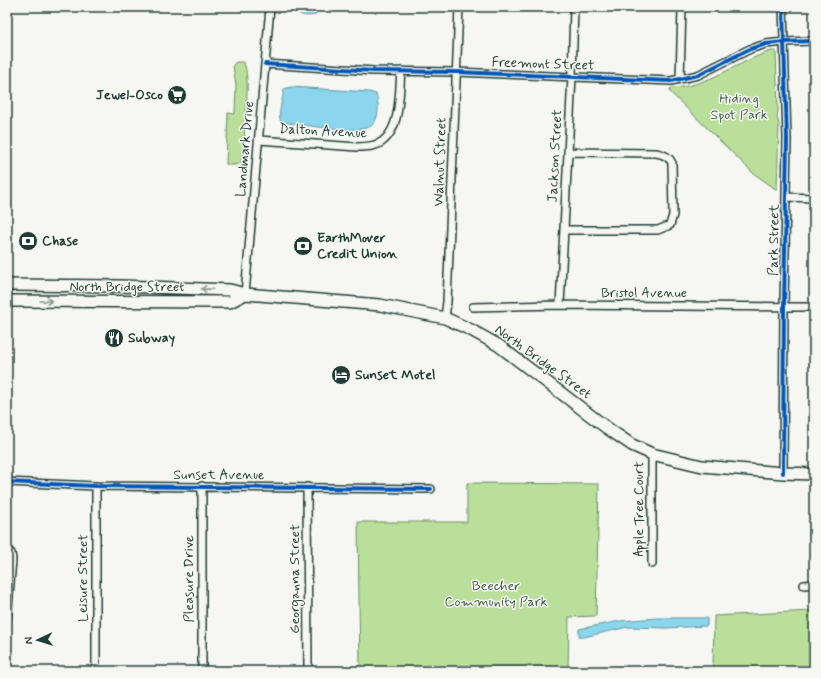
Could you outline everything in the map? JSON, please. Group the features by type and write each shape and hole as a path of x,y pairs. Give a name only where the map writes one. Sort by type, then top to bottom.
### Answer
{"highway":[{"name":"North Bridge Street","path":"7,285 121,286 230,290 245,294 380,305 445,318 498,345 607,428 632,445 652,454 702,466 783,473 814,474"},
{"name":"North Bridge Street","path":"7,301 230,302 245,294"}],"street":[{"name":"Landmark Drive","path":"245,294 270,7"},
{"name":"Walnut Street","path":"445,318 447,302 459,7"},
{"name":"Jackson Street","path":"560,305 572,77 574,7"},
{"path":"680,79 682,7"},
{"name":"Park Street","path":"783,7 787,104 783,473"},
{"name":"Freemont Street","path":"265,64 368,71 456,72 664,81 698,75 766,44 814,41"},
{"name":"Dalton Avenue","path":"259,140 363,147 370,147 383,142 391,131 397,118 401,71"},
{"path":"564,230 658,230 670,225 673,215 672,163 665,155 656,153 568,152"},
{"path":"786,197 814,198"},
{"name":"Bristol Avenue","path":"473,307 560,305 814,307"},
{"name":"Apple Tree Court","path":"652,454 652,564"},
{"name":"Sunset Avenue","path":"7,482 96,486 431,489"},
{"name":"Leisure Street","path":"96,486 96,671"},
{"name":"Pleasure Drive","path":"202,486 202,671"},
{"name":"Georganna Street","path":"307,487 308,671"},
{"path":"7,550 11,553 12,560 7,617"},
{"path":"804,585 814,584"}],"green space":[{"name":"Hiding Spot Park","path":"771,51 776,51 777,117 779,124 777,190 753,173 669,91 671,88 684,87 709,79"},
{"path":"236,62 244,62 247,77 244,148 241,163 236,165 228,165 226,164 228,113 234,114 235,112 236,85 233,65"},
{"name":"Beecher Community Park","path":"467,483 599,484 596,616 569,617 568,671 360,671 358,522 467,522"},
{"path":"814,612 814,671 713,671 714,616"}],"water":[{"path":"293,7 318,7 315,15 308,16 300,14"},
{"path":"291,87 369,92 376,94 378,106 376,120 371,126 353,129 328,128 281,122 280,111 284,89"},
{"path":"657,618 707,618 707,626 666,628 628,627 584,637 580,637 579,635 579,629 620,621"}],"cycle path":[{"path":"783,7 787,139 783,473"},
{"path":"265,64 374,71 456,72 671,81 698,75 750,49 766,44 814,41"},
{"path":"7,482 95,486 431,489"}],"place":[{"name":"Jewel-Osco","path":"177,95"},
{"name":"Chase","path":"28,241"},
{"name":"EarthMover Credit Union","path":"303,246"},
{"name":"Subway","path":"114,338"},
{"name":"Sunset Motel","path":"341,375"}]}
